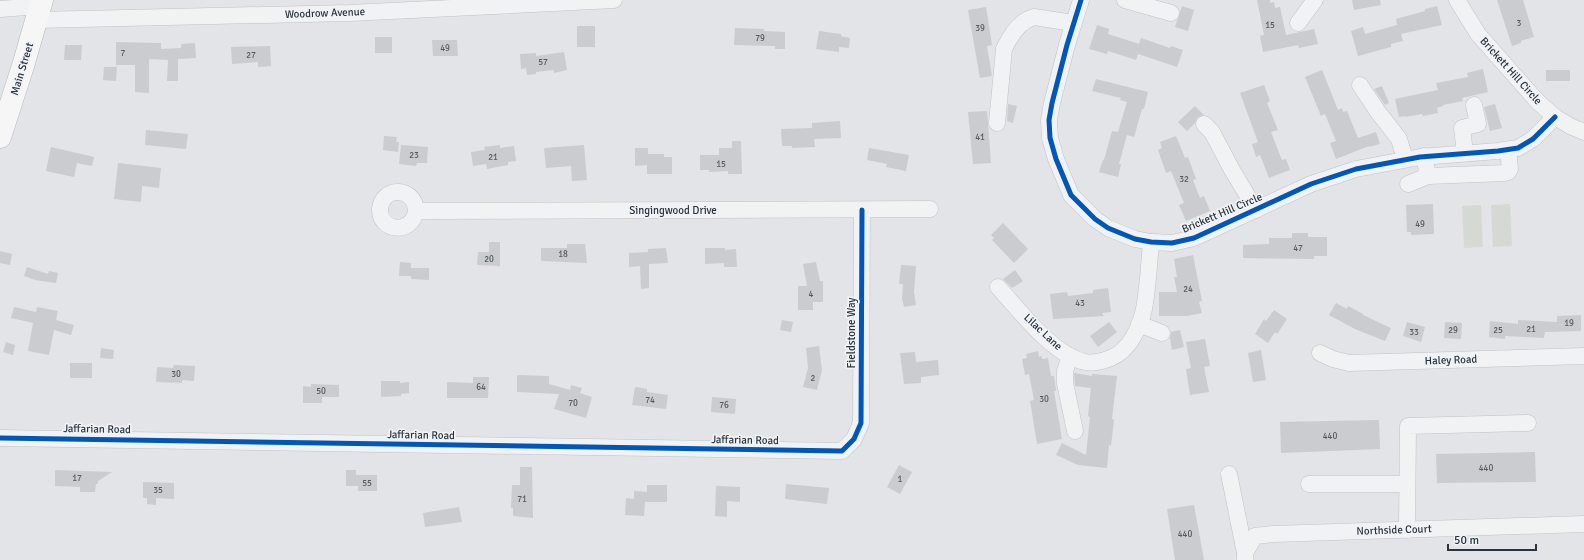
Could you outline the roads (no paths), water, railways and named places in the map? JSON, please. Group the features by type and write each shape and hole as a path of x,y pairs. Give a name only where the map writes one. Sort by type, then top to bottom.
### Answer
{"highway":[{"name":"Main Street","path":"0,136 39,9"}],"street":[{"name":"Woodrow Avenue","path":"0,9 350,7 614,0"},
{"name":"Brickett Hill Circle","path":"1081,0 1073,23 1052,103 1049,120 1050,138 1053,151 1071,195 1082,208 1108,228 1135,239 1151,242 1172,243 1194,238 1329,178 1356,169 1424,156 1518,148 1530,141 1556,118"},
{"path":"1298,23 1314,0"},
{"name":"Brickett Hill Circle","path":"1457,0 1478,34 1537,101 1556,118 1584,132"},
{"path":"1134,1 1159,11 1171,13"},
{"path":"998,124 1004,49 1008,38 1028,19 1034,18 1073,23"},
{"path":"1360,85 1378,112 1399,138 1406,159"},
{"path":"1465,153 1462,128 1478,124 1474,105"},
{"path":"1204,124 1212,132 1232,170 1256,210"},
{"path":"1408,184 1428,176 1508,172 1510,169 1508,150"},
{"path":"1424,156 1428,176"},
{"name":"Fieldstone Way","path":"842,451 854,439 861,423 862,210"},
{"name":"Singingwood Drive","path":"416,211 930,210"},
{"name":"Lilac Lane","path":"998,288 1052,344 1070,356 1086,362 1100,362 1116,356 1127,347 1139,324 1144,310 1151,242"},
{"path":"1139,324 1162,333"},
{"name":"Haley Road","path":"1320,353 1333,359 1349,363 1584,356"},
{"path":"1070,356 1065,371 1065,383 1075,431"},
{"path":"1407,530 1408,426 1528,423"},
{"name":"Jaffarian Road","path":"0,438 842,451"},
{"path":"1229,474 1245,556"},
{"path":"1309,484 1407,484"},
{"name":"Northside Court","path":"1245,556 1255,536 1273,534 1584,524"}]}
